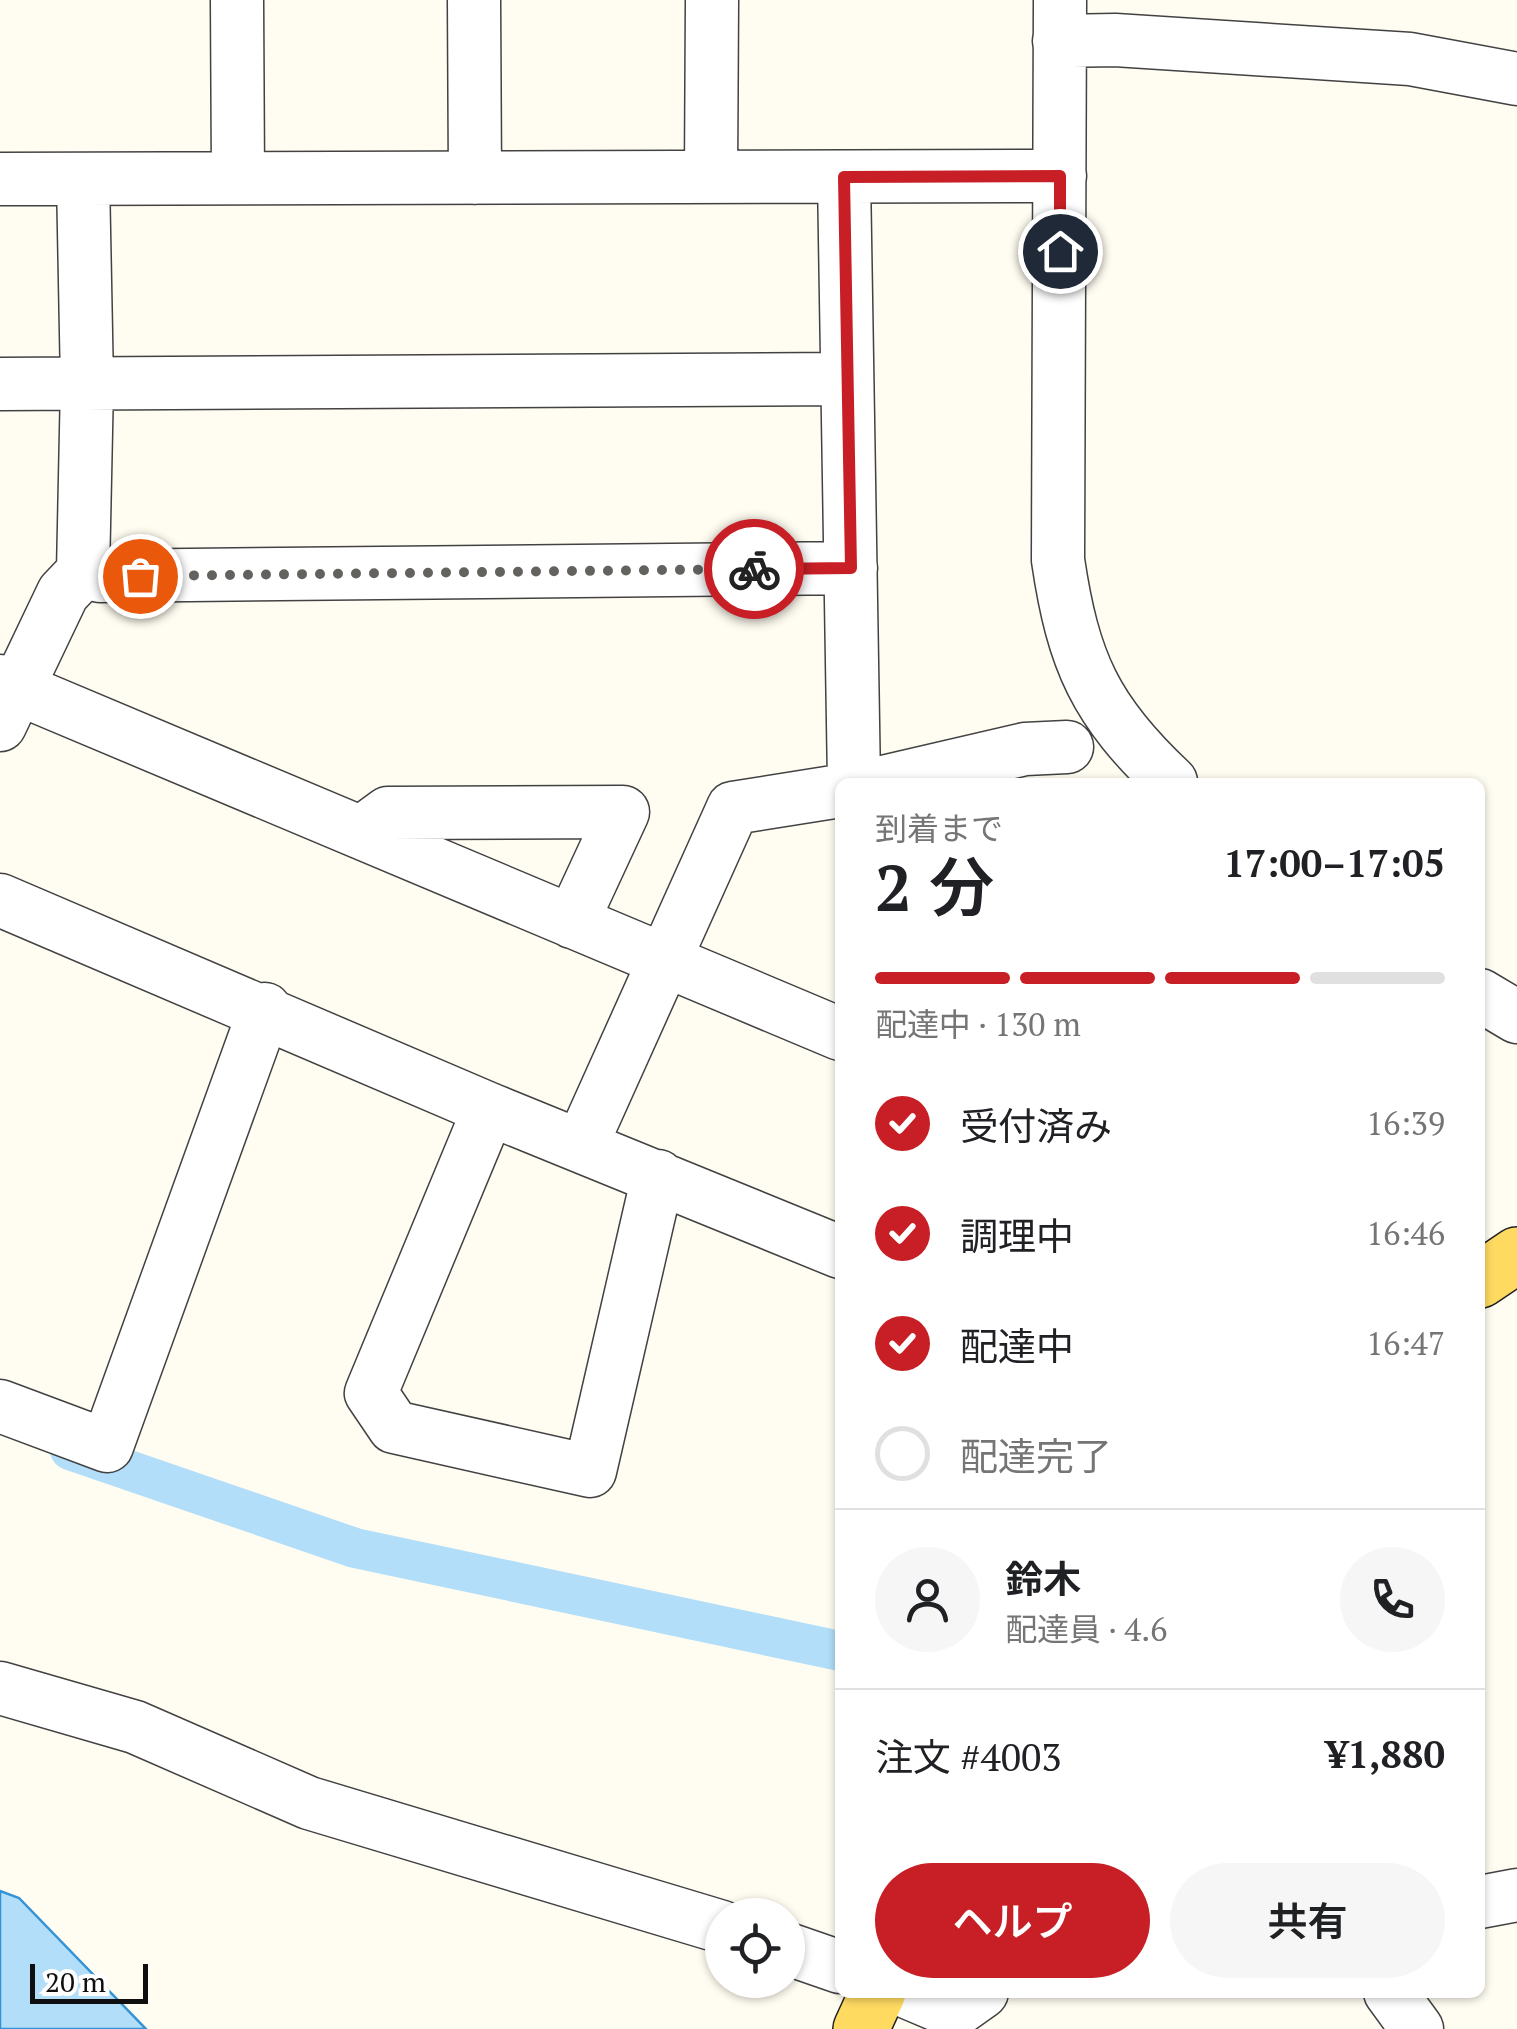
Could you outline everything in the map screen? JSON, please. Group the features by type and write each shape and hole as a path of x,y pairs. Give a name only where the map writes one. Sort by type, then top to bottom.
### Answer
{"main road":[{"path":"1485,1277 1517,1255"}],"street":[{"path":"236,0 238,177"},
{"path":"474,0 475,178"},
{"path":"711,176 712,0"},
{"path":"1167,778 1104,708 1076,653 1058,560 1060,20 1115,40 1410,59 1517,79"},
{"path":"0,179 1060,176"},
{"path":"844,177 854,778"},
{"path":"83,179 87,384 83,572 63,593 6,698 362,832 835,1032"},
{"path":"0,384 847,379"},
{"path":"83,572 100,576 851,568"},
{"path":"899,778 1025,749 1064,765 1104,708"},
{"path":"581,1146 734,808 835,793"},
{"path":"362,832 388,813 622,812 572,922"},
{"path":"0,900 265,1009 489,1109 835,1250"},
{"path":"1485,997 1517,1017"},
{"path":"0,1406 107,1446 265,1009"},
{"path":"489,1109 371,1394 394,1427 590,1471 658,1176"},
{"path":"0,1688 135,1727 309,1803 705,1922"},
{"path":"1485,1901 1517,1895"},
{"path":"805,1959 835,1976"},
{"path":"877,1998 954,2012 974,1998"},
{"path":"1394,1998 1417,2029"}],"water":[{"path":"0,1891 19,1898 146,2029 0,2029"}],"waterway":[{"path":"70,1450 355,1548 835,1650"}],"way so far":[{"path":"140,576 754,569"}],"route":[{"path":"754,569 851,568 844,177 1060,176 1060,251"}]}
